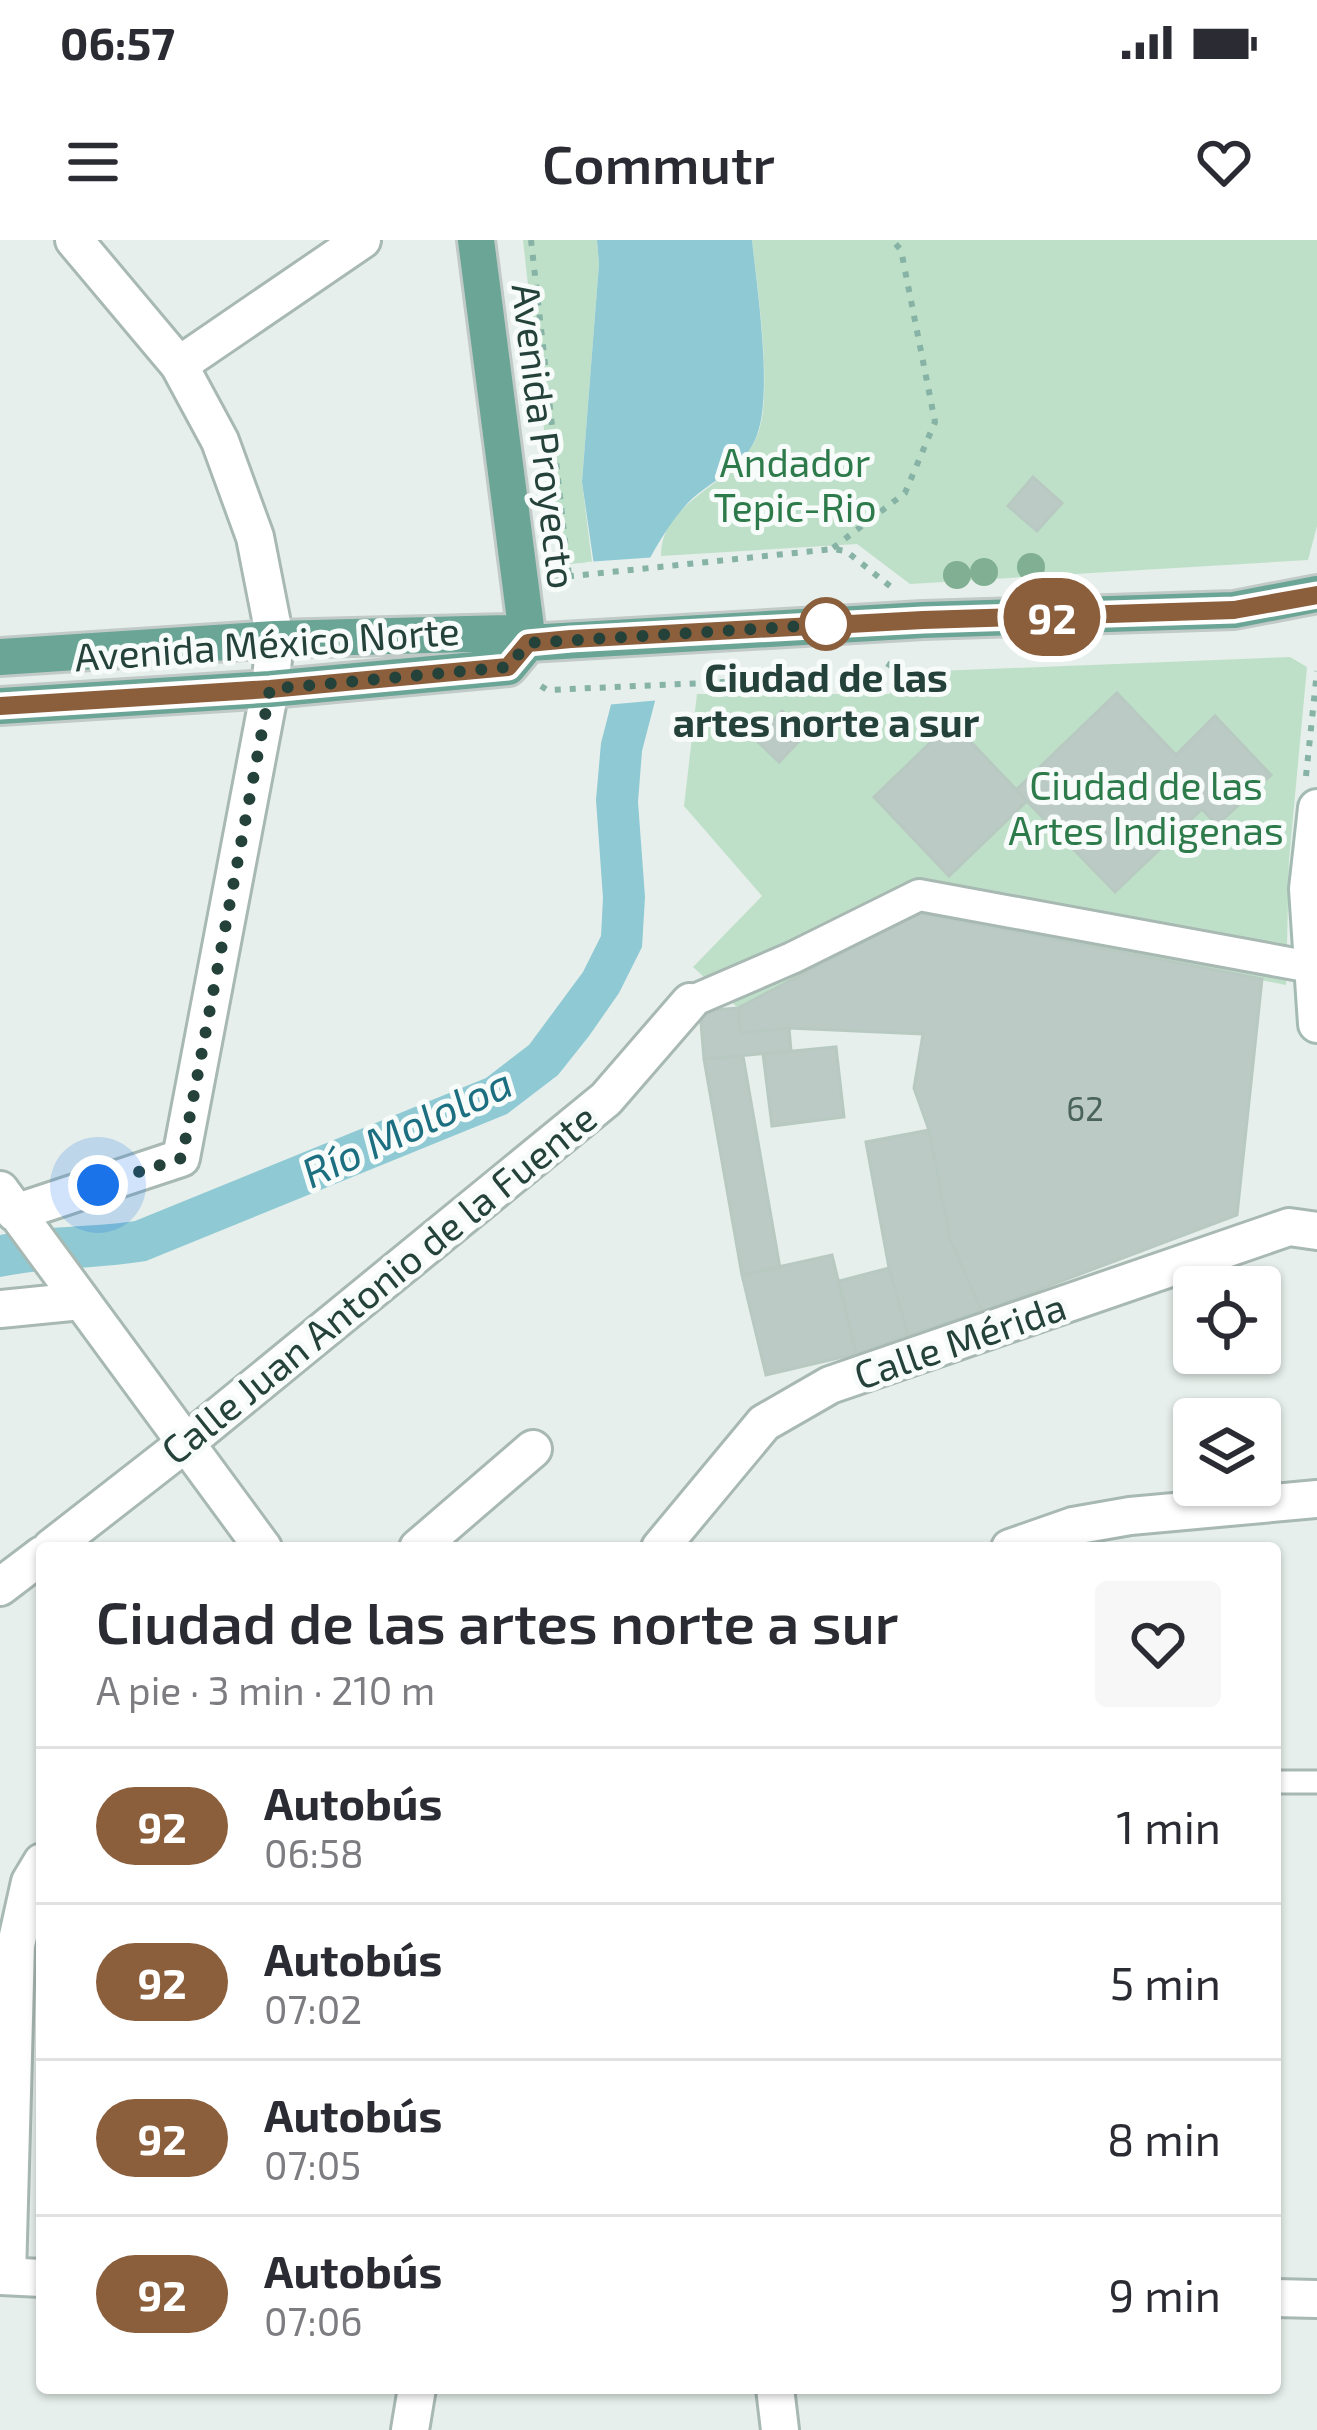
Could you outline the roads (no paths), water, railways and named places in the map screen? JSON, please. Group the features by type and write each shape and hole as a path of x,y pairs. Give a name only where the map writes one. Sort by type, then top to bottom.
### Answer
{"main road":[{"name":"Avenida Proyecto","path":"476,240 528,643"},
{"name":"Avenida México Norte","path":"0,657 275,639 508,634 528,643 703,630 1234,610 1317,595"},
{"name":"Avenida México Norte","path":"0,706 270,689 508,667 528,643"}],"street":[{"path":"74,240 179,365 220,441 255,537 275,639 270,689 182,1158 12,1208 259,1542"},
{"path":"179,365 362,240"},
{"path":"1317,808 1308,889 1317,1024"},
{"path":"690,1002 919,895 1314,967"},
{"name":"Calle Juan Antonio de la Fuente","path":"58,1542 606,1099 690,1002"},
{"name":"Calle Mérida","path":"665,1542 764,1423 830,1385 1288,1227 1317,1231"},
{"path":"0,1309 77,1296"},
{"path":"425,1542 533,1449"},
{"path":"1027,1542 1073,1526 1130,1516 1317,1499"},
{"path":"0,1587 36,1560"},
{"path":"16,2276 16,1945 36,1872"},
{"path":"1281,2298 1317,2299"},
{"path":"410,2430 416,2394"},
{"path":"776,2394 780,2430"}],"lane":[{"path":"1281,1781 1317,1782"}],"water":[{"name":"Río Mololoa","path":"597,240 752,240 764,367 762,416 751,447 677,516 632,593 649,643 655,701 642,751 638,802 645,897 642,947 619,993 558,1075 507,1114 146,1261 0,1277 0,1235 135,1221 486,1078 529,1045 583,972 601,936 596,800 601,743 613,697 582,482"}],"place":[{"name":"Ciudad de las artes norte a sur","path":"826,624"}],"park label":[{"name":"Andador Tepic-Rio","path":"795,486"},
{"name":"Ciudad de las Artes Indigenas","path":"1146,808"}]}
